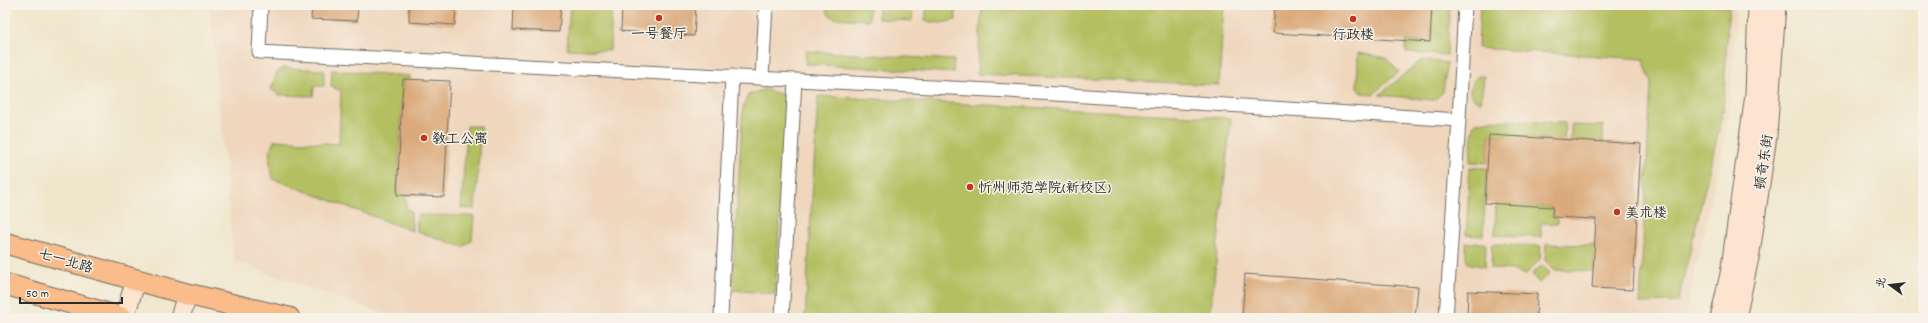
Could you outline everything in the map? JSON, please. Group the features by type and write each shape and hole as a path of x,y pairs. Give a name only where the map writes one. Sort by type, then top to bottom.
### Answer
{"main road":[{"name":"顿奇东街","path":"1720,318 1730,274 1755,95 1758,5"},
{"name":"顿奇东街","path":"1736,318 1750,252 1767,136 1776,5"},
{"name":"七一北路","path":"5,243 187,294 289,318"},
{"path":"5,284 123,318 136,280"},
{"path":"180,318 187,294"}],"street":[{"path":"261,5 258,52 1010,91 1459,120"},
{"path":"762,78 766,5"},
{"path":"1446,318 1465,5"},
{"path":"720,318 732,76"},
{"path":"782,318 795,80"}],"shaded area":[{"name":"忻州师范学院(新校区)","path":"210,5 1736,5 1730,112 1685,318 395,318 234,261"}],"green space":[{"path":"570,5 612,5 610,51 567,49"},
{"path":"826,5 870,5 869,20 834,18 828,14"},
{"path":"878,5 913,5 912,21 878,19"},
{"path":"927,5 955,5 956,20 941,23 925,21"},
{"path":"982,5 1224,5 1219,85 977,74"},
{"path":"1432,5 1450,5 1447,55 1406,53 1406,41 1430,42"},
{"path":"1480,5 1729,5 1723,112 1678,302 1640,303 1651,82 1643,59 1478,48"},
{"path":"806,51 954,60 953,73 805,64"},
{"path":"1358,53 1386,58 1399,72 1373,94 1361,93 1357,88"},
{"path":"1422,60 1447,63 1443,92 1434,100 1379,95"},
{"path":"284,68 324,70 324,86 314,86 313,96 279,95 271,89 277,72"},
{"path":"332,70 410,76 410,79 403,79 397,194 406,195 406,209 411,211 412,231 273,179 270,164 270,149 275,140 339,144 341,90 335,89 335,87 331,86"},
{"path":"1478,76 1484,76 1481,102 1473,97 1470,90 1472,83"},
{"path":"765,89 783,95 787,103 775,294 732,290 743,107 748,95"},
{"path":"818,96 1231,118 1210,318 805,318"},
{"path":"1490,120 1565,123 1564,140 1489,135 1487,163 1470,162 1473,126 1476,123"},
{"path":"1571,125 1603,126 1603,142 1571,140"},
{"path":"467,126 481,126 475,209 461,208"},
{"path":"1470,167 1487,168 1483,236 1466,235"},
{"path":"1496,203 1553,207 1552,217 1557,217 1557,224 1541,223 1541,237 1495,235"},
{"path":"417,215 474,216 472,240 463,247 417,231"},
{"path":"1466,243 1486,243 1485,267 1468,263 1466,259"},
{"path":"1492,244 1541,246 1540,259 1525,275 1512,270 1491,268"},
{"path":"1546,244 1595,245 1593,271 1554,270 1545,261"},
{"path":"1542,265 1550,273 1539,283 1532,274"}],"building":[{"path":"312,5 358,5 357,21 311,19"},
{"path":"409,5 456,5 455,25 409,22"},
{"path":"514,5 561,5 559,32 513,30"},
{"name":"一号餐厅","path":"622,5 696,5 694,36 621,31"},
{"name":"行政楼","path":"1275,5 1432,5 1430,42 1273,33"},
{"name":"教工公寓","path":"403,79 450,81 444,197 397,195"},
{"name":"美术楼","path":"1489,135 1641,144 1633,290 1592,288 1596,219 1552,217 1553,207 1485,203"},
{"path":"1245,274 1418,287 1415,318 1242,318"},
{"path":"1468,291 1537,294 1536,318 1467,318"}],"place":[{"name":"一号餐厅","path":"659,18"},
{"name":"行政楼","path":"1353,19"},
{"name":"教工公寓","path":"424,138"},
{"name":"忻州师范学院(新校区)","path":"970,187"},
{"name":"美术楼","path":"1617,212"}]}
